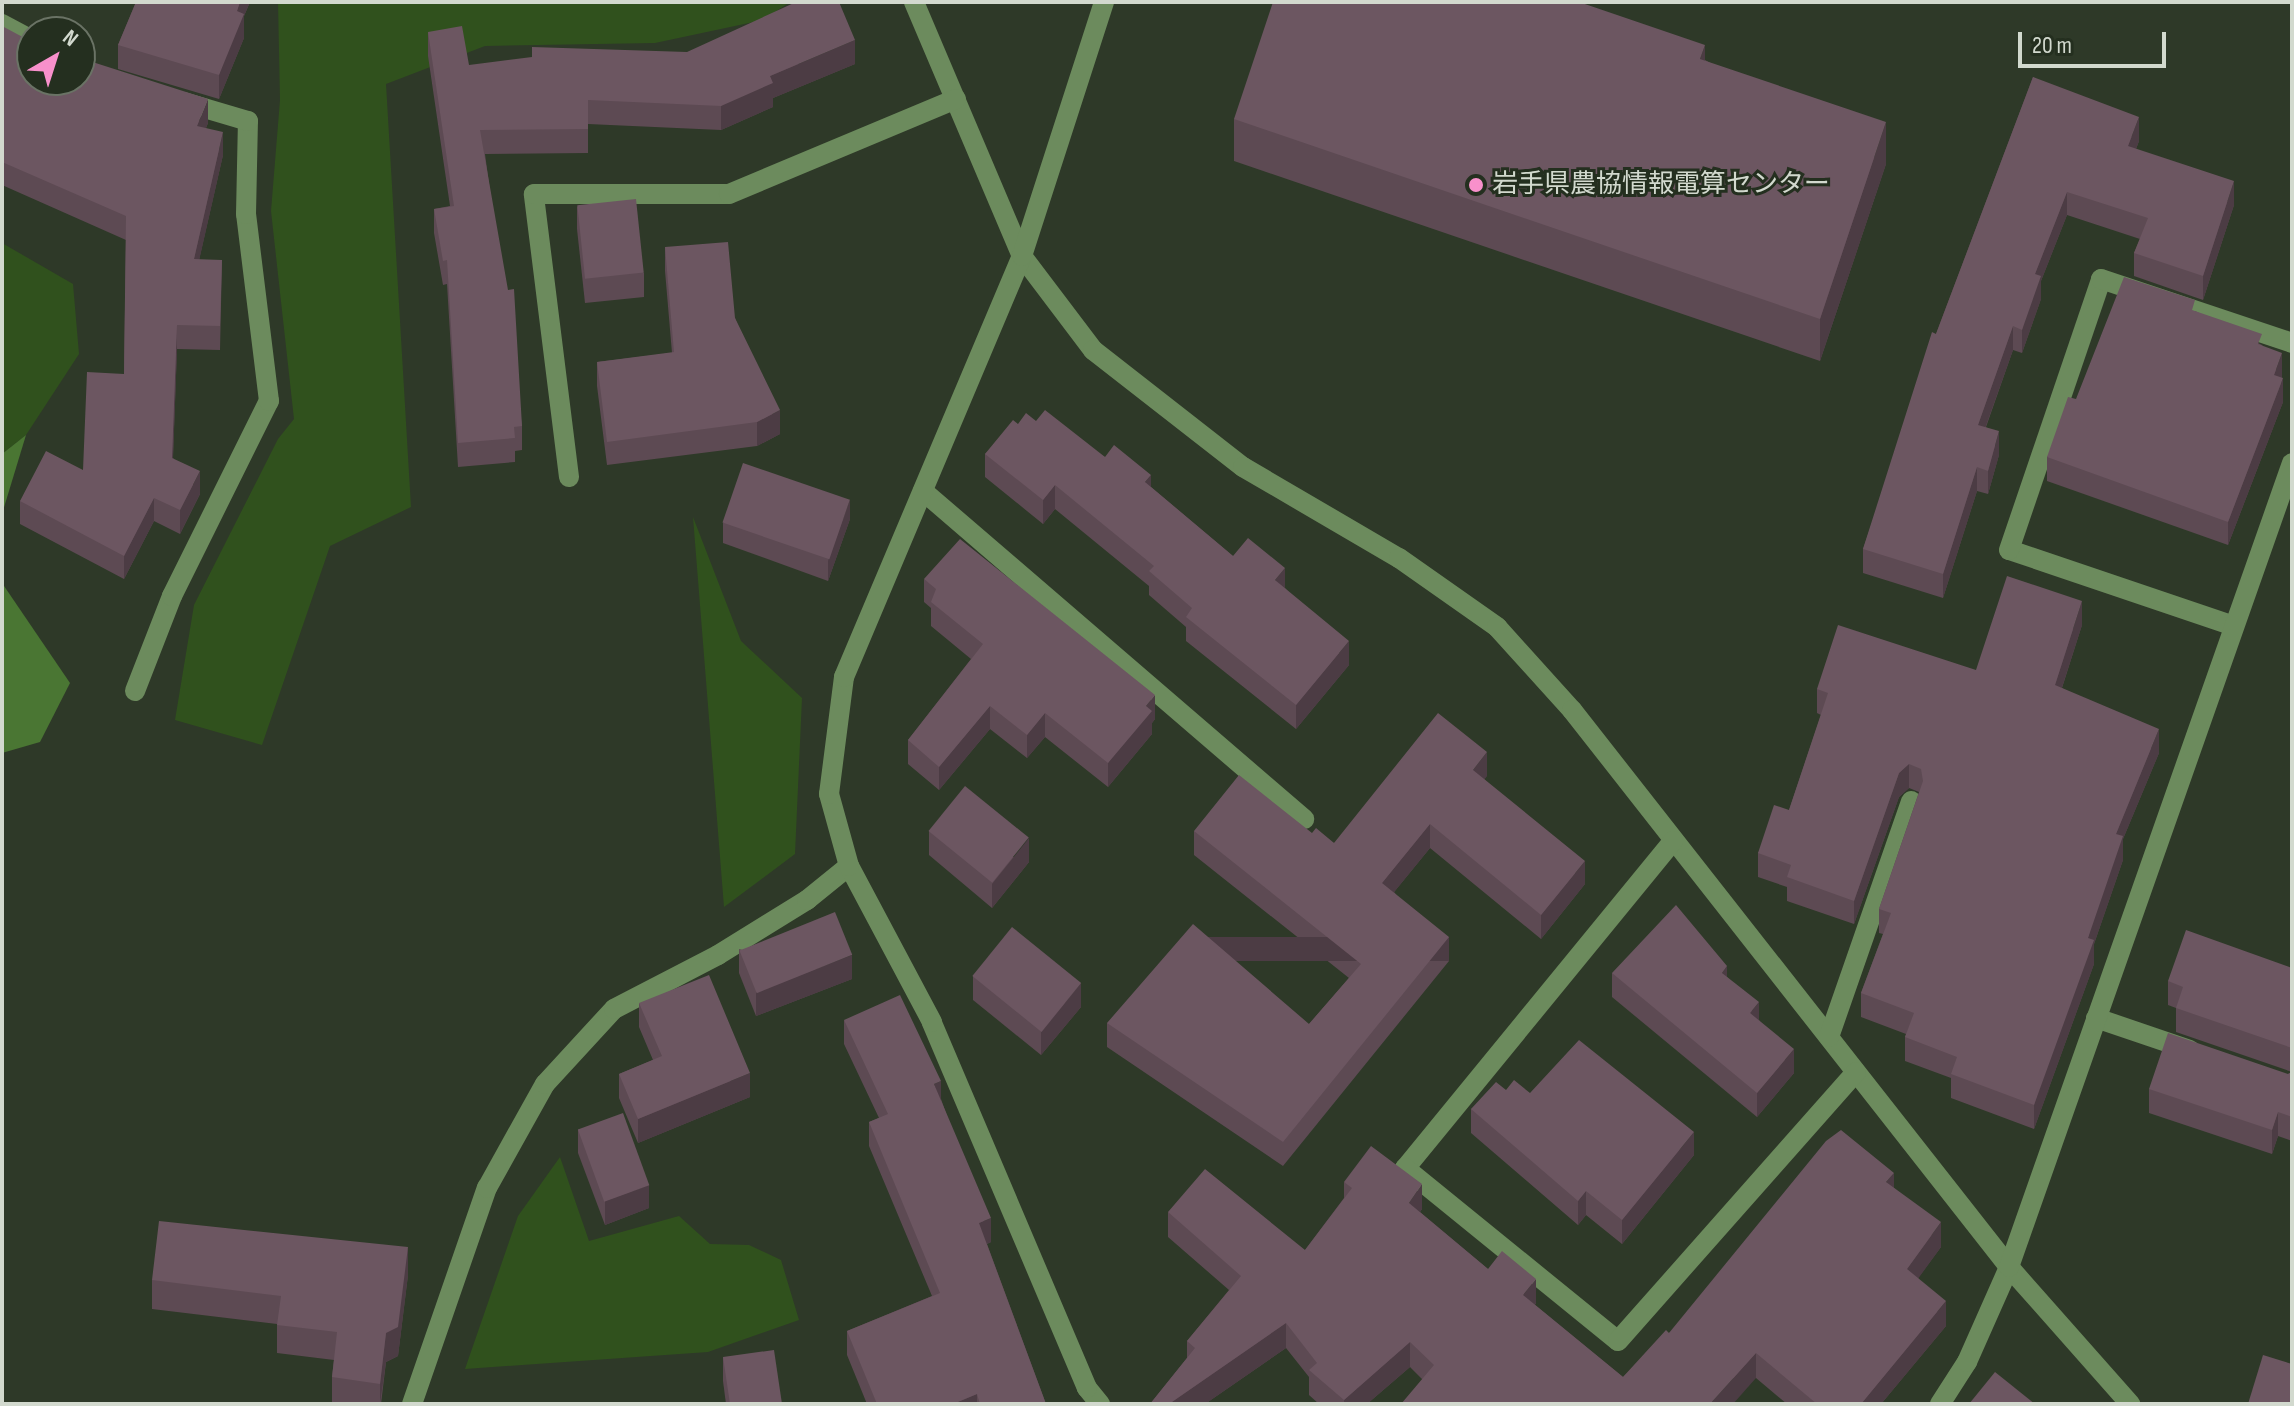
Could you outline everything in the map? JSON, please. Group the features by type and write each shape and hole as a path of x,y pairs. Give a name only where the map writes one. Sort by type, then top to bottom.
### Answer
{"street":[{"path":"914,2 1022,256 1093,350 1243,467 1399,558 1497,627 1572,710 2009,1267 2130,1404"},
{"path":"1100,1404 1087,1388 932,1022 849,866 829,794 844,677 1022,256 1104,2"},
{"path":"135,691 172,596 269,401 246,214 248,121 162,96"},
{"path":"569,477 534,194 729,194 956,99"},
{"path":"2234,626 2009,550 2101,279 2292,343"},
{"path":"1940,1404 1967,1362 2009,1267 2292,463"},
{"path":"923,491 1304,819"},
{"path":"1829,1037 1911,801"},
{"path":"1673,841 1405,1168 1618,1341 1856,1072"},
{"path":"412,1404 487,1188 545,1084 614,1009 718,955 807,900 849,866"},
{"path":"2096,1018 2217,1060"}],"green space":[{"path":"278,2 790,2 763,20 655,43 485,46 386,84 411,507 330,546 262,745 175,720 194,605 278,439 294,419 271,211 280,100"},
{"path":"2,243 73,284 79,354 26,435 2,454"},
{"path":"26,435 2,514 2,454"},
{"path":"693,517 741,641 802,698 795,854 724,907"},
{"path":"2,583 70,683 40,742 2,753"},
{"path":"560,1157 589,1241 679,1216 710,1244 749,1245 781,1260 799,1320 708,1352 465,1369 518,1216"}],"building":[{"path":"136,2 240,2 237,11 244,14 219,75 118,45"},
{"path":"796,2 839,2 855,40 770,76 773,83 721,106 588,100 588,129 480,130 508,290 514,289 522,426 514,427 515,438 458,443 447,260 443,261 434,209 454,206 428,32 462,26 469,65 532,57 532,47 687,52"},
{"name":"岩手県農協情報電算センター","path":"1273,2 1579,2 1705,45 1700,59 1886,122 1820,319 1234,119"},
{"path":"2,26 16,33 16,96 96,96 96,63 208,99 197,126 223,132 194,259 222,260 220,326 177,325 172,458 200,471 180,510 154,498 124,556 20,501 46,451 83,470 87,372 124,374 126,216 2,162"},
{"path":"2033,77 2139,117 2128,146 2234,181 2203,276 2134,253 2148,218 2067,192 2035,274 2041,276 2022,330 2013,326 1978,425 1999,431 1988,471 1977,467 1943,574 1863,549 1932,332 1936,334"},
{"path":"636,199 644,273 585,279 577,205"},
{"path":"728,242 735,318 780,410 757,422 607,442 597,362 674,352 665,247"},
{"path":"2124,277 2195,300 2192,310 2262,334 2258,344 2282,353 2274,375 2283,378 2228,522 2047,457 2068,397 2076,399"},
{"path":"1045,410 1105,457 1114,445 1151,475 1145,482 1233,556 1248,538 1285,568 1275,580 1349,641 1296,705 1186,617 1192,608 1149,571 1154,566 1055,485 1043,500 985,454 1013,420 1018,424 1026,413 1036,421"},
{"path":"743,463 850,500 829,559 722,523"},
{"path":"960,539 1155,695 1146,706 1152,711 1108,763 1045,713 1027,735 990,706 939,767 908,740 983,644 931,602 936,589 924,579"},
{"path":"2007,576 2082,601 2055,685 2159,729 2116,834 2123,836 2088,938 2094,940 2034,1105 1951,1074 1957,1057 1905,1037 1914,1013 1861,993 1891,913 1879,909 1923,781 1921,769 1909,764 1899,773 1854,901 1787,877 1791,865 1758,853 1774,805 1789,810 1828,693 1817,689 1838,625 1976,670"},
{"path":"1438,713 1487,752 1473,770 1585,861 1541,915 1430,824 1382,883 1449,937 1283,1142 1107,1023 1193,924 1309,1024 1361,964 1194,831 1239,775 1312,833 1316,828 1334,843"},
{"path":"965,786 1029,838 992,883 928,831"},
{"path":"1676,905 1727,966 1722,973 1759,1002 1750,1013 1794,1049 1757,1093 1612,973"},
{"path":"835,912 852,955 757,993 740,951"},
{"path":"1012,927 1081,983 1042,1032 972,976"},
{"path":"2186,930 2292,968 2292,1048 2176,1008 2183,987 2168,981"},
{"path":"709,975 750,1073 638,1119 619,1074 662,1056 639,1003"},
{"path":"900,995 941,1081 934,1084 991,1218 979,1223 1046,1404 980,1404 977,1394 953,1404 877,1404 847,1331 940,1293 869,1122 888,1114 844,1020"},
{"path":"2168,1033 2288,1074 2292,1072 2292,1117 2278,1112 2272,1130 2149,1089"},
{"path":"1579,1040 1694,1132 1622,1220 1586,1191 1578,1201 1471,1109 1496,1082 1506,1090 1514,1080 1530,1093"},
{"path":"623,1113 649,1185 604,1202 578,1129"},
{"path":"1841,1130 1894,1173 1886,1182 1941,1222 1907,1269 1946,1301 1861,1404 1817,1404 1756,1353 1710,1404 1401,1404 1434,1365 1410,1342 1344,1400 1309,1370 1317,1363 1286,1323 1169,1404 1150,1404 1195,1348 1187,1341 1241,1276 1168,1212 1205,1169 1305,1250 1352,1188 1344,1182 1371,1146 1422,1184 1409,1203 1488,1269 1502,1251 1536,1279 1523,1295 1623,1377 1666,1330 1669,1333 1826,1141"},
{"path":"159,1221 408,1247 398,1327 386,1333 380,1384 332,1377 337,1332 277,1325 281,1296 152,1280"},
{"path":"774,1350 782,1404 730,1404 723,1357"},
{"path":"2263,1355 2292,1364 2292,1404 2248,1404"},
{"path":"1995,1372 2035,1404 1969,1404"}],"place":[{"name":"岩手県農協情報電算センター","path":"1476,185"}]}
